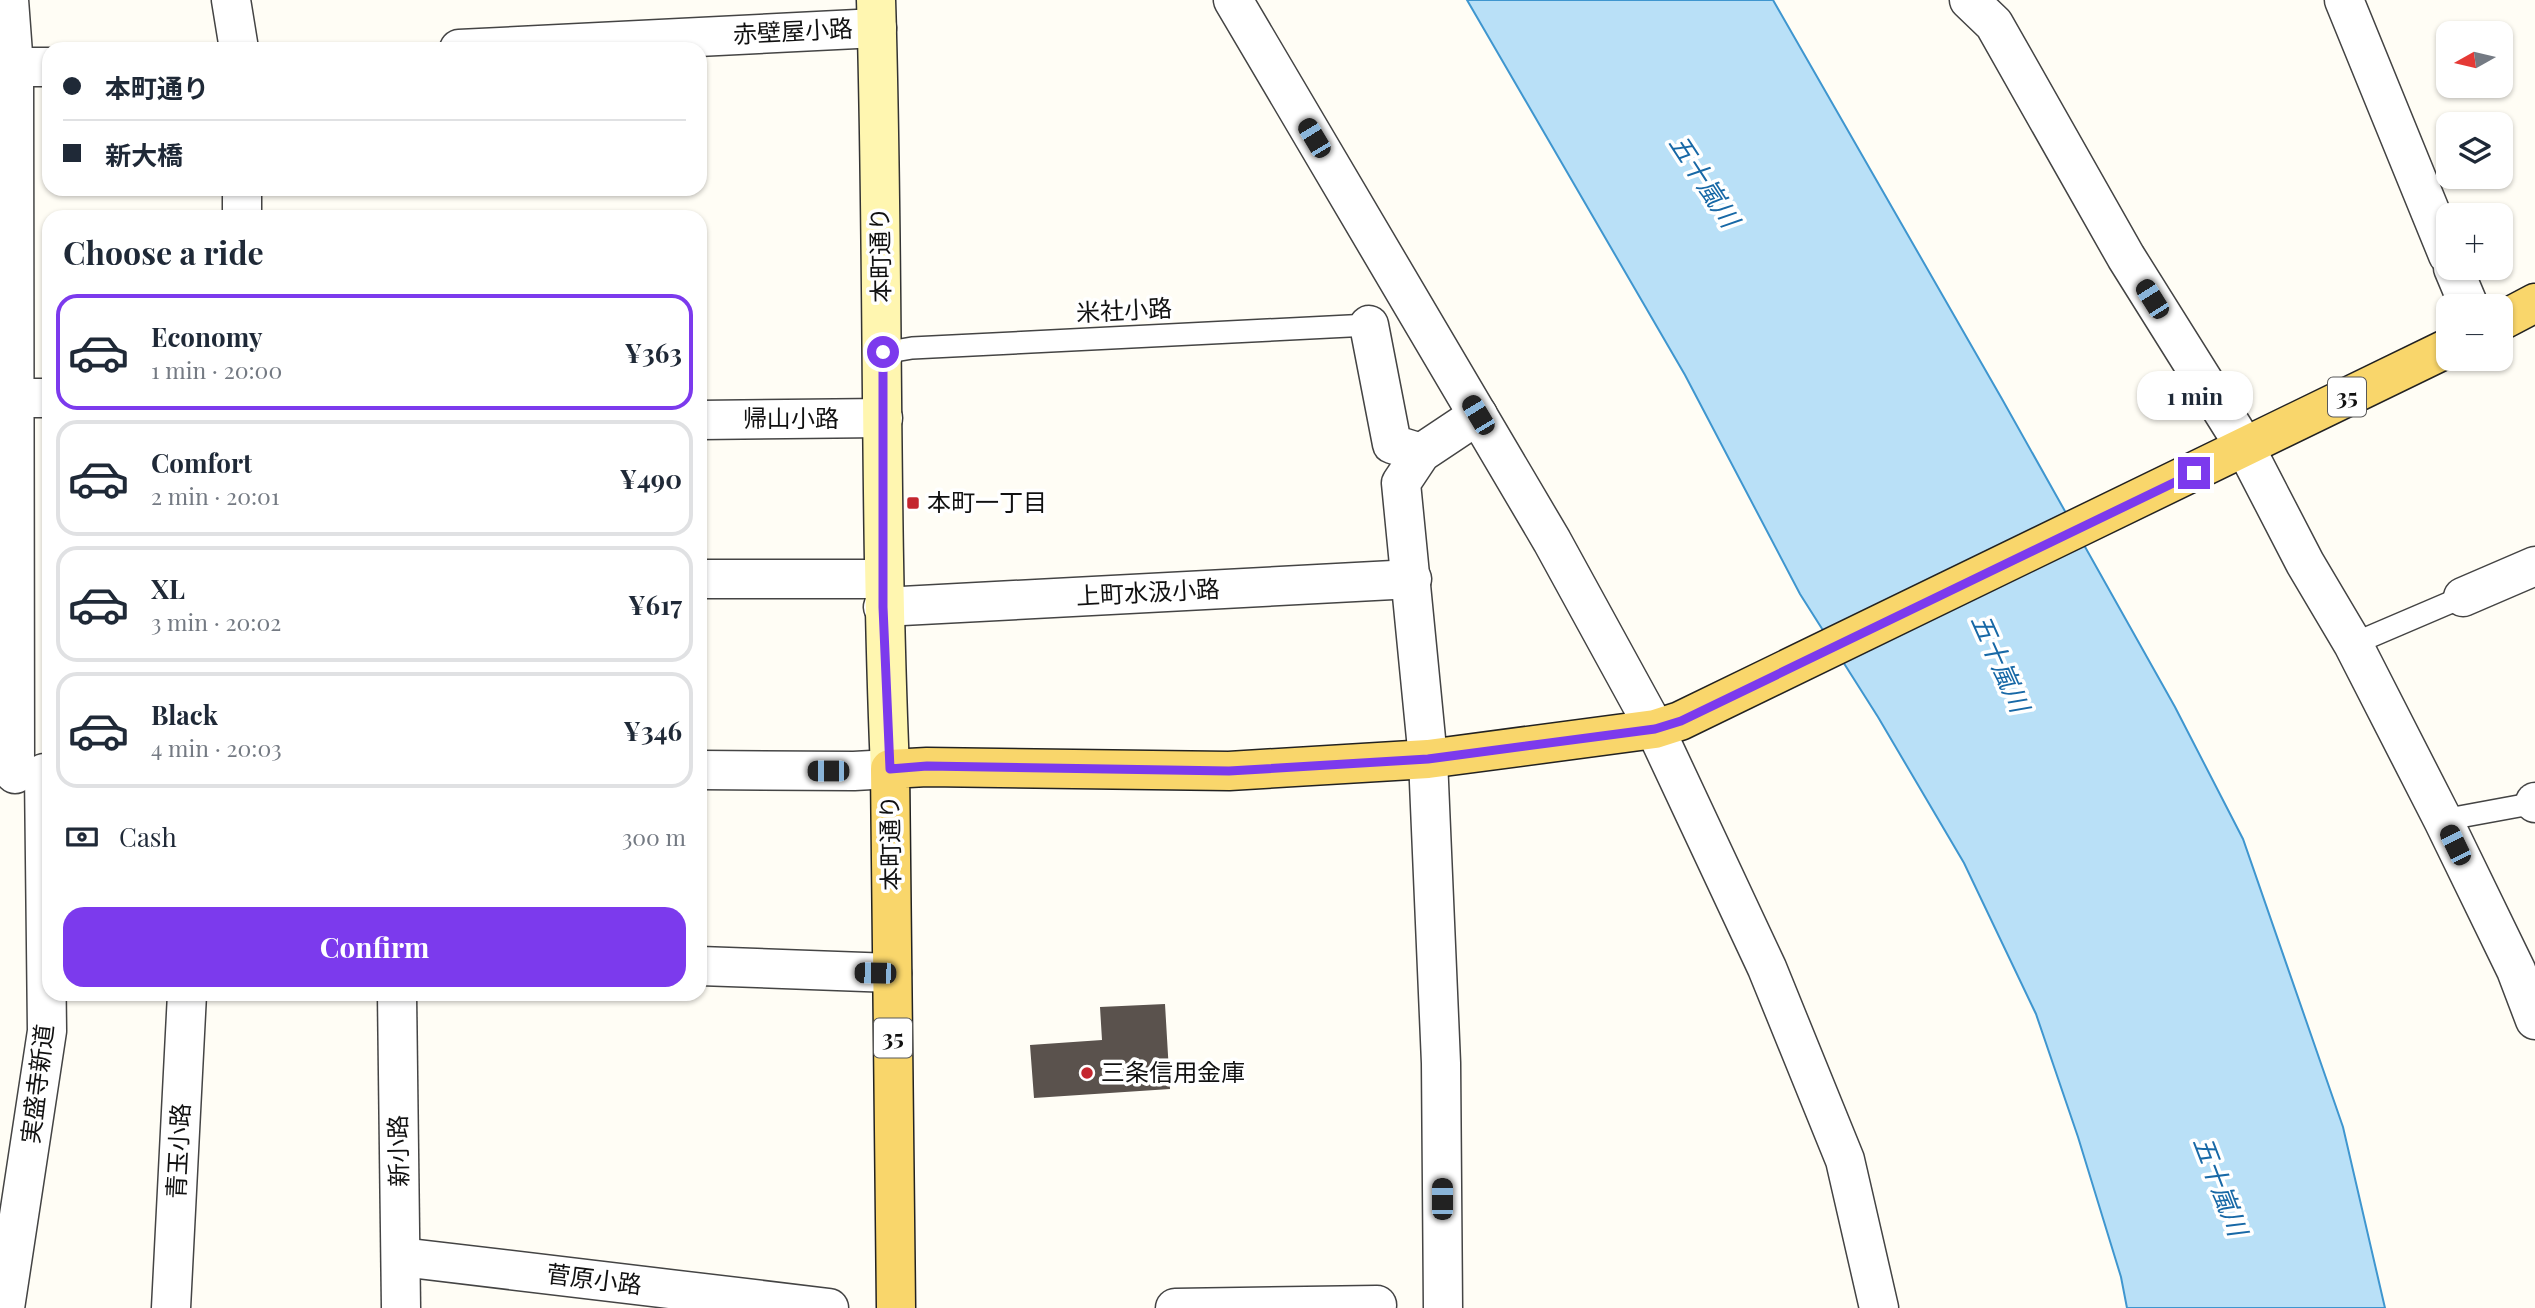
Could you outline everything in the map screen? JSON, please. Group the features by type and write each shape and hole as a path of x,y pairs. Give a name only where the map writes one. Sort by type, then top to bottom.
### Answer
{"main road":[{"name":"本町通り","path":"876,14 883,352 883,593 890,769 896,1308"},
{"path":"2513,315 2535,303"},
{"name":"35","path":"890,769 927,766 1229,771 1428,759 1668,725 2436,354"}],"street":[{"name":"実盛寺新道","path":"9,0 31,67 7,135 21,398 27,774 42,967"},
{"path":"231,0 238,42"},
{"path":"1233,0 1552,541 1668,725 1845,1160 1879,1308"},
{"path":"2344,0 2436,226"},
{"path":"1982,8 2126,257 2232,454 2305,564 2353,643 2443,820 2525,968 2535,1020"},
{"name":"赤壁屋小路","path":"542,42 876,14"},
{"path":"1369,325 1392,444 1420,453"},
{"path":"1443,1308 1441,1062 1428,759 1401,483 1420,453 1478,415"},
{"name":"帰山小路","path":"707,420 883,418"},
{"path":"2463,597 2535,566"},
{"name":"上町水汲小路","path":"707,580 883,593 1412,579"},
{"path":"707,770 890,769"},
{"path":"707,966 892,973"},
{"name":"実盛寺新道","path":"5,1308 47,1031 45,1001"},
{"name":"青玉小路","path":"171,1308 187,1001"},
{"name":"新小路","path":"397,1001 401,1308"},
{"name":"菅原小路","path":"401,1257 829,1308"},
{"path":"1175,1308 1377,1305"}],"lane":[{"name":"米社小路","path":"883,352 912,348 1369,325"},
{"path":"2353,643 2463,597"},
{"path":"2443,820 2535,803"}],"water":[{"name":"五十嵐川","path":"1467,0 1773,0 2175,707 2243,839 2343,1127 2385,1308 2127,1308 2121,1277 2078,1137 2036,1014 1964,863 1878,717 1800,594 1685,375"}],"building":[{"path":"1165,1004 1170,1089 1034,1098 1030,1045 1102,1040 1100,1007"}],"place":[{"name":"本町一丁目","path":"913,503"},
{"name":"三条信用金庫","path":"1087,1073"}],"route":[{"path":"883,352 883,607 890,769 927,766 1229,771 1428,759 1655,729 1681,721 2194,473"}]}
